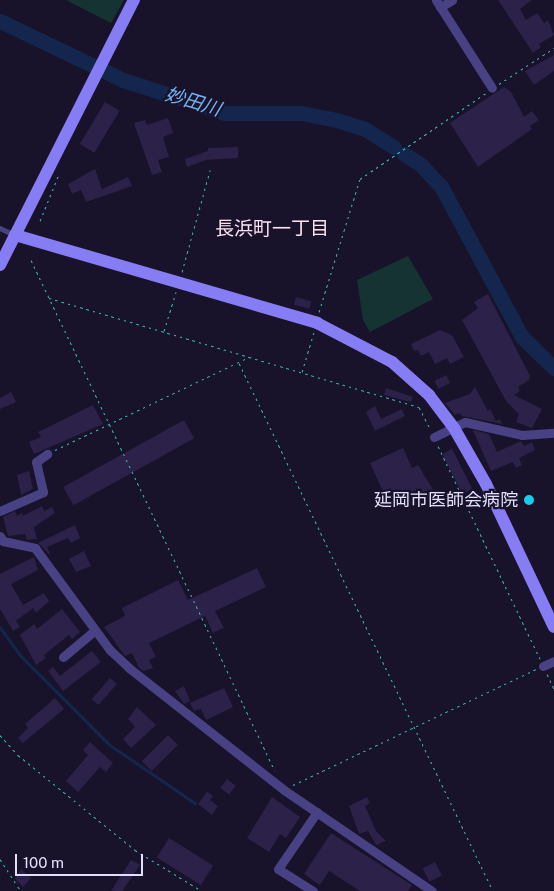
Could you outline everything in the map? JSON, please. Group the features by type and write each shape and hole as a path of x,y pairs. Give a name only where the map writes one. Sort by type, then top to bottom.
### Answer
{"street":[{"path":"0,265 134,0"},
{"path":"452,0 438,4 492,89"},
{"path":"15,235 317,323 392,362 428,395 454,428 486,484 554,627"},
{"path":"434,438 465,422 522,435 554,433"},
{"path":"0,511 43,492 36,462 47,454"},
{"path":"0,536 4,541 35,548 94,631 129,668 284,790 432,891"},
{"path":"63,657 94,631"},
{"path":"543,666 554,660"},
{"path":"313,891 278,869 317,812"}],"lane":[{"path":"0,228 15,235"}],"path":[{"path":"302,372 360,179 554,48"},
{"path":"164,332 210,170"},
{"path":"30,260 275,772"},
{"path":"48,298 419,408 554,689"},
{"path":"47,454 249,358"},
{"path":"239,362 492,891"},
{"path":"284,790 543,666"},
{"path":"0,735 18,755 135,850 202,891"},
{"path":"0,859 21,891"}],"green space":[{"path":"66,0 124,0 111,23"},
{"path":"408,256 433,299 370,332 363,320 357,280"}],"building":[{"path":"498,0 532,0 520,9 526,20 537,13 544,23 548,20 554,35 539,44 541,47 533,53"},
{"path":"554,55 554,71 534,85 525,71"},
{"path":"504,87 511,92 524,117 532,111 539,120 530,126 532,129 478,167 450,123"},
{"path":"105,102 120,111 94,153 80,144"},
{"path":"168,118 173,133 163,137 169,157 158,160 162,172 152,175 134,123 145,120 147,125"},
{"path":"238,147 238,158 206,160 187,167 185,159 208,151 208,148"},
{"path":"95,169 102,189 128,177 132,186 86,202 81,190 72,194 68,184"},
{"path":"488,294 530,376 529,380 518,387 520,391 514,395 542,409 532,428 516,422 519,414 506,401 462,320 478,308 474,302"},
{"path":"296,297 311,301 309,309 294,305"},
{"path":"440,330 452,335 464,357 450,364 447,358 435,364 429,352 421,356 418,350 414,351 411,344"},
{"path":"446,375 450,383 439,389 434,381"},
{"path":"475,387 488,411 490,409 496,421 500,419 502,424 462,416 460,413 455,415 445,403 470,394"},
{"path":"386,388 413,397 411,402 384,395"},
{"path":"11,392 16,402 0,409 0,398"},
{"path":"93,405 103,424 34,454 29,442 41,437 38,432"},
{"path":"375,406 381,419 402,409 405,416 375,431 366,412"},
{"path":"184,420 194,438 73,505 63,487"},
{"path":"473,430 489,434 497,452 521,441 524,446 532,442 535,450 519,458 522,465 516,468 513,462 491,471"},
{"path":"403,448 412,468 418,465 435,493 392,511 370,463"},
{"path":"452,449 472,489 463,494 442,454"},
{"path":"29,471 33,489 21,495 17,475"},
{"path":"42,506 44,511 52,507 55,513 34,527 37,539 27,540 25,534 8,536 3,517 15,511 17,516 22,513 23,516"},
{"path":"75,525 80,538 71,543 68,538 47,547 51,556 38,543"},
{"path":"84,551 91,566 76,572 69,559"},
{"path":"34,557 38,570 11,584 23,605 44,593 49,601 36,613 33,608 16,621 20,627 13,631 0,609 0,574"},
{"path":"257,568 266,587 215,611 224,628 213,633 205,616 149,643 156,657 149,660 153,668 143,671 139,668 132,653 125,656 104,627 125,616 122,608 178,580 188,600"},
{"path":"62,609 80,632 72,639 69,635 44,655 46,658 36,665 20,635 34,624 37,629"},
{"path":"92,651 101,662 63,691 48,671 53,667 60,676"},
{"path":"110,678 117,684 98,705 92,699"},
{"path":"184,686 190,701 184,704 175,691"},
{"path":"224,688 233,707 206,720 201,709 194,711 190,703"},
{"path":"55,698 64,709 23,743 18,738 28,728 25,724"},
{"path":"137,707 156,725 131,748 123,739 135,727 128,719"},
{"path":"168,735 178,745 152,771 142,761"},
{"path":"90,742 113,763 106,772 100,767 78,792 66,781 88,755 83,750"},
{"path":"227,779 236,786 229,794 220,788"},
{"path":"207,792 213,796 210,800 218,806 212,815 198,804"},
{"path":"272,797 300,817 286,838 280,834 269,852 247,838"},
{"path":"367,797 370,803 365,806 376,831 386,841 376,845 368,831 359,834 349,806"},
{"path":"331,833 412,885 408,891 360,891 329,871 320,885 304,874"},
{"path":"169,838 213,866 201,885 157,858"},
{"path":"131,860 140,865 122,891 111,891"},
{"path":"435,862 442,875 430,882 423,869"},
{"path":"21,869 31,878 23,887 15,879"}],"waterway":[{"name":"妙田川","path":"0,21 123,80 224,113 301,113 337,120 365,129 394,147"},
{"name":"妙田川","path":"404,154 420,164 442,188 522,337 554,368"},
{"path":"0,627 20,655 110,745 195,803"}],"place":[{"name":"延岡市医師会病院","path":"529,500"}],"district":[{"name":"長浜町一丁目","path":"272,229"}]}
